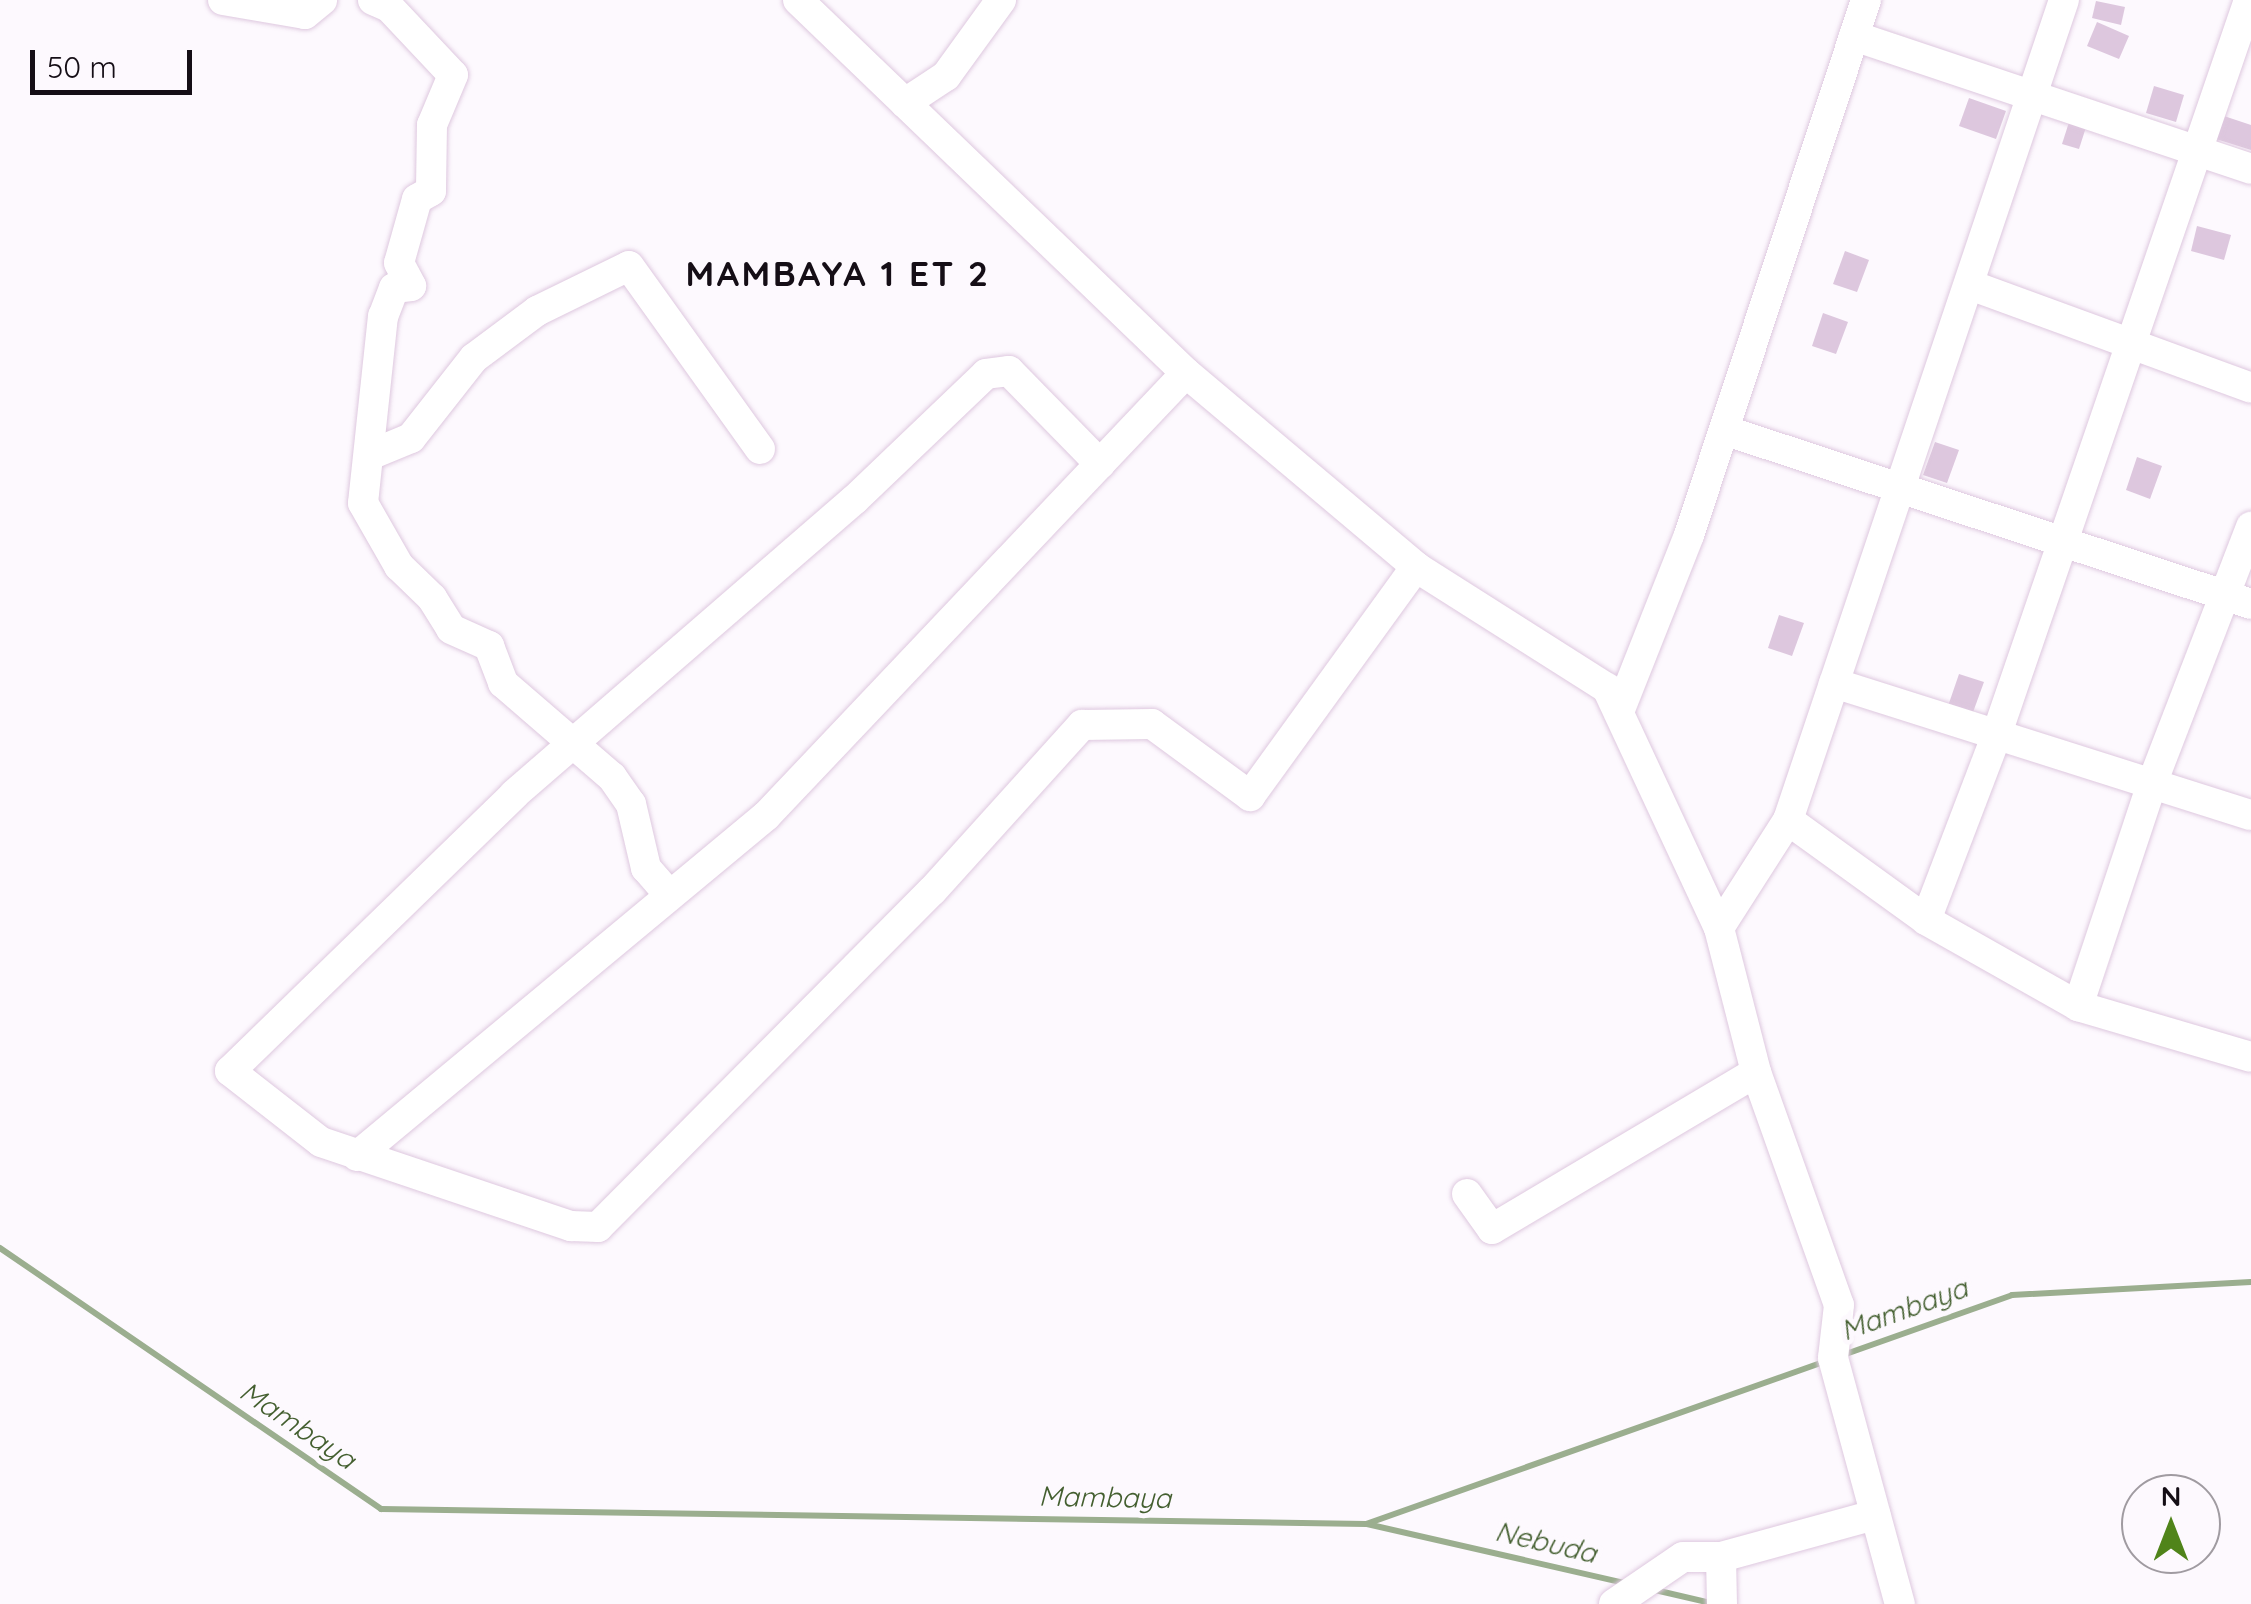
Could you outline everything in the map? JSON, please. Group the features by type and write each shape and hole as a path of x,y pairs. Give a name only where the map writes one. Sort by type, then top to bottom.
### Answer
{"street":[{"path":"223,0 305,14 322,0"},
{"path":"373,0 388,7 453,76 432,125 431,191 417,198 398,263 411,286 394,288 383,316 363,503 398,566 432,598 451,630 489,646 502,683 576,742 630,804 646,868 669,894"},
{"path":"798,0 1186,373 1416,567 1607,688 1719,928 1756,1072 1838,1304 1833,1358 1900,1604"},
{"path":"905,103 946,76 1001,0"},
{"path":"1619,712 1724,430 1866,0"},
{"path":"1719,928 1788,820 1973,286 2064,0"},
{"path":"1926,920 1995,738 2249,0"},
{"path":"1854,36 2251,169"},
{"path":"370,455 411,438 474,358 537,310 629,266 760,449"},
{"path":"1973,286 2130,349 2251,388"},
{"path":"1100,464 1009,371 986,374 408,894 230,1070 322,1142 571,1226 598,1227 932,891 1082,725 1152,724 1250,796 1416,567"},
{"path":"357,1156 766,816 1186,373"},
{"path":"1724,430 2239,599"},
{"path":"2078,1006 2150,786 2239,599 2251,527"},
{"path":"1834,683 1995,738 2251,815"},
{"path":"1788,820 1926,920 2078,1006 2251,1057"},
{"path":"1467,1194 1492,1228 1756,1072"},
{"path":"1614,1604 1683,1557 1721,1557 1876,1515"},
{"path":"1721,1557 1722,1604"}],"building":[{"path":"2096,1 2125,7 2121,25 2092,18"},
{"path":"2097,22 2129,36 2119,59 2087,46"},
{"path":"2154,86 2184,95 2176,122 2146,113"},
{"path":"1969,98 2006,111 1996,139 1959,126"},
{"path":"2071,116 2088,121 2079,149 2062,144"},
{"path":"2224,116 2251,125 2251,150 2216,139"},
{"path":"2197,226 2231,235 2224,260 2191,251"},
{"path":"1845,251 1869,260 1857,292 1833,284"},
{"path":"1823,313 1848,322 1836,354 1812,346"},
{"path":"1935,442 1959,450 1947,483 1923,475"},
{"path":"2137,457 2162,466 2150,499 2126,490"},
{"path":"1779,615 1804,623 1792,656 1768,648"},
{"path":"1959,674 1984,682 1972,715 1948,706"}],"waterway":[{"name":"Mambaya","path":"0,1248 381,1509 1366,1524 1827,1361"},
{"name":"Mambaya","path":"1843,1355 2012,1295 2251,1282"},
{"name":"Nebuda","path":"1367,1524 1628,1584"},
{"name":"Nebuda","path":"1655,1590 1711,1603"}],"district":[{"name":"MAMBAYA 1 ET 2","path":"838,273"}]}
